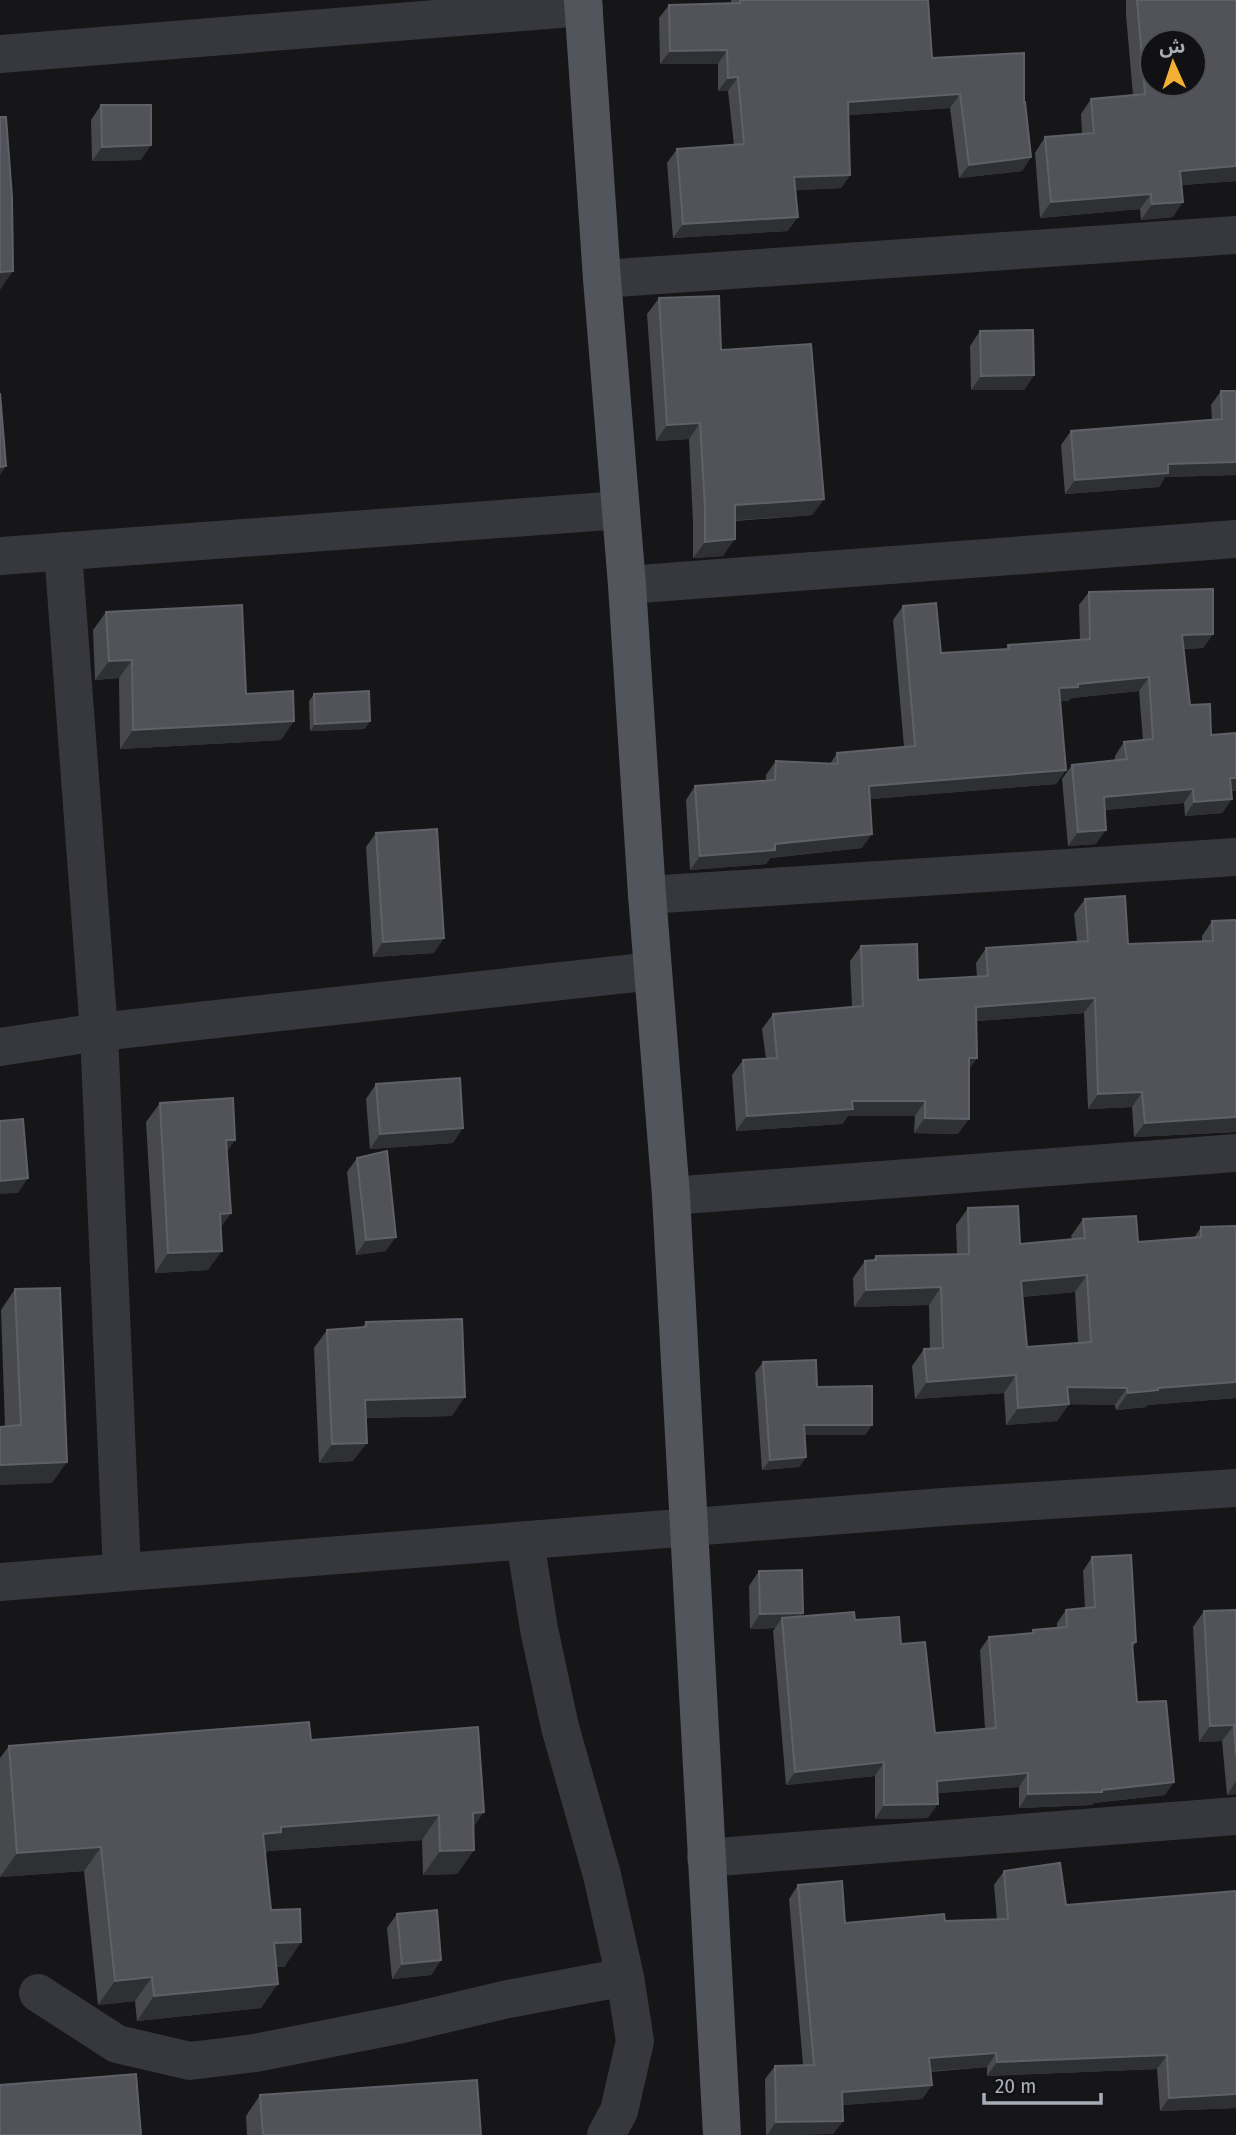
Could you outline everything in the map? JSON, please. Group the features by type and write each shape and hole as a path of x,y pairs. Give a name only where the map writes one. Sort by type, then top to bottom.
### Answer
{"main road":[{"path":"584,3 602,279 671,1196 722,2135"}],"street":[{"path":"0,54 584,3"},
{"path":"602,279 1236,236"},
{"path":"0,556 621,510"},
{"path":"627,586 1236,539"},
{"path":"62,551 99,1032 122,1572"},
{"path":"648,895 1236,856"},
{"path":"0,1047 99,1032 653,971"},
{"path":"671,1196 1236,1153"},
{"path":"0,1582 943,1507 1236,1488"},
{"path":"525,1541 539,1629 560,1727 602,1875 625,1978 635,2041 619,2111 606,2135"},
{"path":"706,1858 1236,1816"},
{"path":"38,1993 117,2044 190,2061 255,2053 402,2024 508,1999 625,1978"}],"building":[{"path":"740,0 928,0 932,58 1024,53 1024,102 1031,157 969,165 960,94 848,102 850,175 794,177 798,217 683,224 677,149 744,144 738,77 728,78 727,50 670,51 669,5 740,3"},
{"path":"1137,0 1236,0 1236,166 1180,171 1183,202 1152,204 1151,194 1051,202 1045,137 1094,133 1091,99 1138,95 1138,98 1208,98 1208,28 1139,28"},
{"path":"101,105 151,105 151,145 102,147"},
{"path":"0,117 6,117 12,197 13,271 0,272"},
{"path":"719,296 721,350 811,344 824,499 735,505 735,539 705,542 700,423 667,425 659,298"},
{"path":"1033,330 1034,375 981,376 980,331"},
{"path":"1221,391 1236,391 1236,462 1168,464 1168,473 1075,480 1071,431 1222,419"},
{"path":"0,393 6,466 0,467"},
{"path":"1213,589 1213,634 1182,635 1190,705 1210,704 1211,735 1236,733 1236,778 1230,778 1232,799 1194,802 1193,789 1104,797 1106,830 1078,832 1072,765 1127,759 1124,742 1153,739 1149,677 1078,684 1078,687 1059,688 1066,770 869,786 872,834 775,844 775,850 700,856 695,786 775,780 776,761 838,764 837,753 915,746 903,606 936,603 941,653 1009,649 1008,645 1090,639 1089,592"},
{"path":"242,605 246,694 293,691 294,721 133,730 132,660 109,661 106,612"},
{"path":"369,691 370,721 315,724 314,694"},
{"path":"437,829 444,938 383,942 376,833"},
{"path":"1125,896 1128,944 1213,941 1212,921 1236,920 1236,1117 1145,1123 1142,1092 1098,1094 1095,998 976,1007 977,1058 969,1058 969,1119 925,1118 925,1101 852,1101 853,1109 747,1116 743,1060 777,1058 773,1014 863,1006 861,946 917,944 918,980 988,976 986,948 1088,941 1085,899"},
{"path":"460,1078 463,1128 380,1134 376,1084"},
{"path":"233,1098 235,1140 226,1140 231,1213 220,1214 222,1251 168,1253 160,1103"},
{"path":"23,1119 28,1178 0,1181 0,1121"},
{"path":"387,1151 396,1237 366,1240 357,1158"},
{"path":"1018,1206 1020,1244 1085,1238 1083,1219 1136,1216 1138,1242 1201,1237 1201,1227 1236,1226 1236,1382 1128,1393 1127,1388 1067,1387 1069,1404 1018,1408 1016,1375 927,1382 924,1349 943,1348 941,1287 866,1290 865,1261 876,1260 876,1256 969,1254 968,1208","holes":["1087,1275 1091,1342 1027,1347 1021,1281"]},
{"path":"60,1288 67,1462 0,1465 0,1427 21,1425 15,1289"},
{"path":"462,1319 465,1397 365,1400 367,1443 332,1444 327,1330 366,1327 366,1322"},
{"path":"816,1360 817,1387 872,1386 872,1425 804,1425 806,1457 770,1460 763,1362"},
{"path":"1131,1555 1136,1642 1132,1643 1137,1702 1166,1701 1174,1782 1102,1792 1028,1794 1028,1773 937,1781 938,1804 884,1805 884,1762 795,1772 782,1618 854,1612 855,1620 899,1617 901,1644 925,1642 935,1733 996,1728 989,1637 1067,1627 1066,1610 1095,1607 1092,1557"},
{"path":"802,1570 803,1613 760,1614 759,1571"},
{"path":"1236,1610 1236,1756 1234,1725 1210,1726 1204,1611"},
{"path":"309,1722 311,1740 478,1727 484,1812 473,1813 474,1850 440,1851 439,1815 281,1827 281,1832 263,1834 271,1910 300,1909 301,1942 274,1943 278,1984 154,1996 152,1977 115,1981 101,1847 17,1853 9,1746"},
{"path":"1060,1863 1066,1905 1236,1891 1236,2094 1169,2098 1167,2055 997,2062 996,2053 929,2058 932,2085 842,2092 843,2121 776,2122 775,2066 814,2065 798,1885 842,1881 845,1923 944,1914 945,1921 1008,1919 1004,1871"},
{"path":"437,1910 441,1960 402,1964 397,1914"},
{"path":"136,2074 141,2135 0,2135 0,2085"},
{"path":"477,2080 481,2135 263,2135 260,2095"}]}
